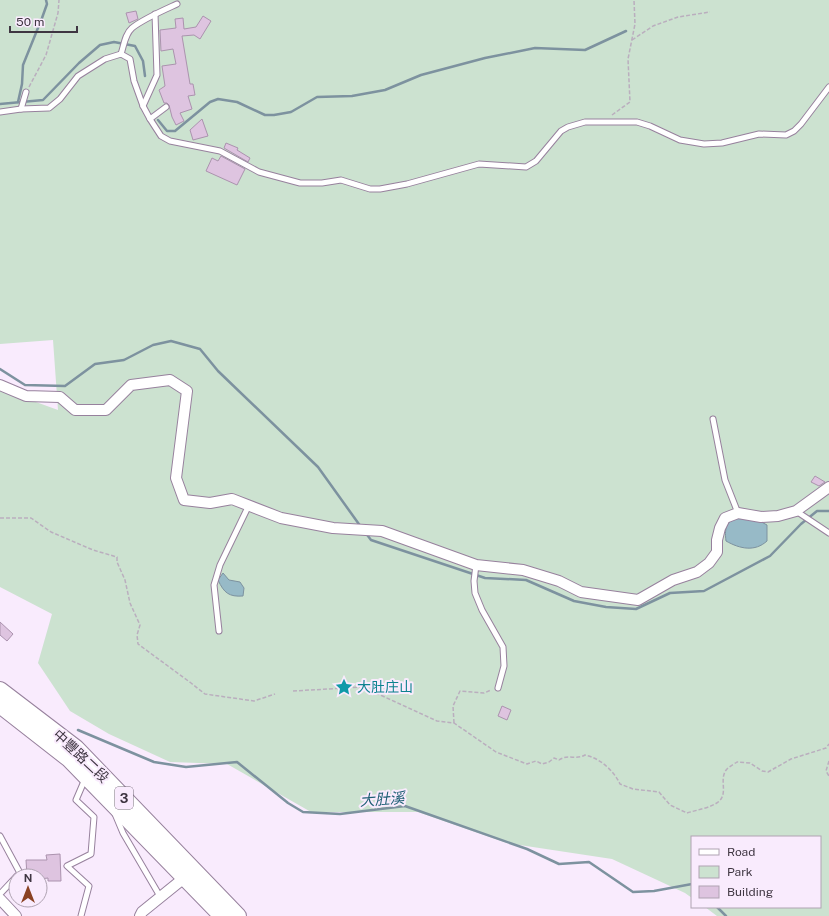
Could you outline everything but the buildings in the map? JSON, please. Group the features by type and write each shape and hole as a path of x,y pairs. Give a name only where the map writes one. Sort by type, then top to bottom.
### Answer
{"main road":[{"name":"中豐路二段","path":"0,690 7,706 53,745 189,873 238,916"},
{"name":"中豐路二段","path":"7,706 76,748 189,873 222,916"}],"street":[{"path":"0,385 26,396 60,397 75,410 106,410 131,385 170,380 187,392 176,478 184,500 210,503 232,499 281,518 333,528 382,531 476,565 523,570 559,581 581,592 638,600 673,580 697,572 709,563 717,552 717,540 720,528 725,518 738,513 761,517 799,513 829,487"},
{"path":"140,916 142,912 161,898 189,873"},
{"path":"0,899 16,916"}],"lane":[{"path":"121,54 126,37 132,28 155,14 177,4"},
{"path":"144,106 157,75 155,14"},
{"path":"0,112 21,109 50,108 60,99 78,76 105,59 121,54 130,59 134,81 150,119 161,136 170,141 220,151 259,172 300,184 322,184 341,180 370,188 380,189 408,184 478,164 526,167 536,161 561,131 568,127 585,122 637,122 650,126 680,140 704,144 722,143 759,134 786,135 794,131 801,124 829,87"},
{"path":"21,109 26,92"},
{"path":"150,119 166,107"},
{"path":"713,419 725,480 738,513"},
{"path":"219,631 214,585 220,565 249,505"},
{"path":"799,513 829,533"},
{"path":"476,565 474,581 475,594 482,610 504,647 504,666 498,688"},
{"path":"81,916 89,886 67,866 90,854 94,817 76,800 86,776"},
{"path":"108,798 123,833 161,898"},
{"path":"0,836 17,868"},
{"path":"0,894 8,885"}],"path":[{"path":"26,92 46,55 58,13 59,0"},
{"path":"607,116 614,114 630,102 628,59 635,24 634,0"},
{"path":"632,40 653,26 678,17 710,12"},
{"path":"0,518 31,518 51,532 93,550 117,557 117,562 125,580 130,603 140,624 137,635 138,644 206,694 254,701 275,694"},
{"path":"293,691 363,687 437,721 454,723 496,752 527,764 536,761 542,764 549,762 554,758 559,760 563,757 581,757 585,755 591,756 603,764 616,776 620,784 633,789 659,792 670,805 687,813 711,805 721,799 723,792 723,776 727,769 737,762 750,763 762,771 768,772 791,759 826,748 829,744"},
{"path":"454,723 453,706 460,691 484,693 498,688"},
{"path":"829,761 826,771 829,776"}],"green space":[{"path":"0,0 829,0 829,916 717,916 706,908 821,908 821,836 691,836 691,897 685,893 612,859 507,843 418,812 311,812 227,764 170,762 109,734 70,711 38,663 52,614 0,587 0,389 58,410 53,340 0,344"}],"water":[{"path":"743,518 756,519 767,525 767,541 758,547 747,548 737,546 726,541 726,527 728,524 733,520"},
{"path":"223,573 229,580 240,582 244,588 243,596 231,595 222,588 218,580"}],"waterway":[{"path":"18,102 22,84 23,65 47,4 46,0"},
{"path":"158,120 167,131 175,131 210,102 218,99 237,102 265,115 291,112 317,97 352,96 385,90 421,75 485,58 535,48 585,50 626,31"},
{"path":"0,104 43,100 79,63 100,45 114,42 135,46 143,61 145,76"},
{"path":"0,369 25,385 65,386 95,364 124,360 153,345 171,341 200,349 218,371 318,467 361,527"},
{"path":"365,532 371,540 485,578 526,580 574,601 606,607 636,609 670,593 704,591 770,556 801,524 817,511 829,511"},
{"name":"大肚溪","path":"78,730 154,762 186,767 237,762 288,803 303,812 340,814 405,806 527,849 559,864 589,862 633,892 654,891 691,884"},
{"name":"大肚溪","path":"718,908 726,916"}],"place":[{"name":"大肚庄山","path":"344,687"}]}
